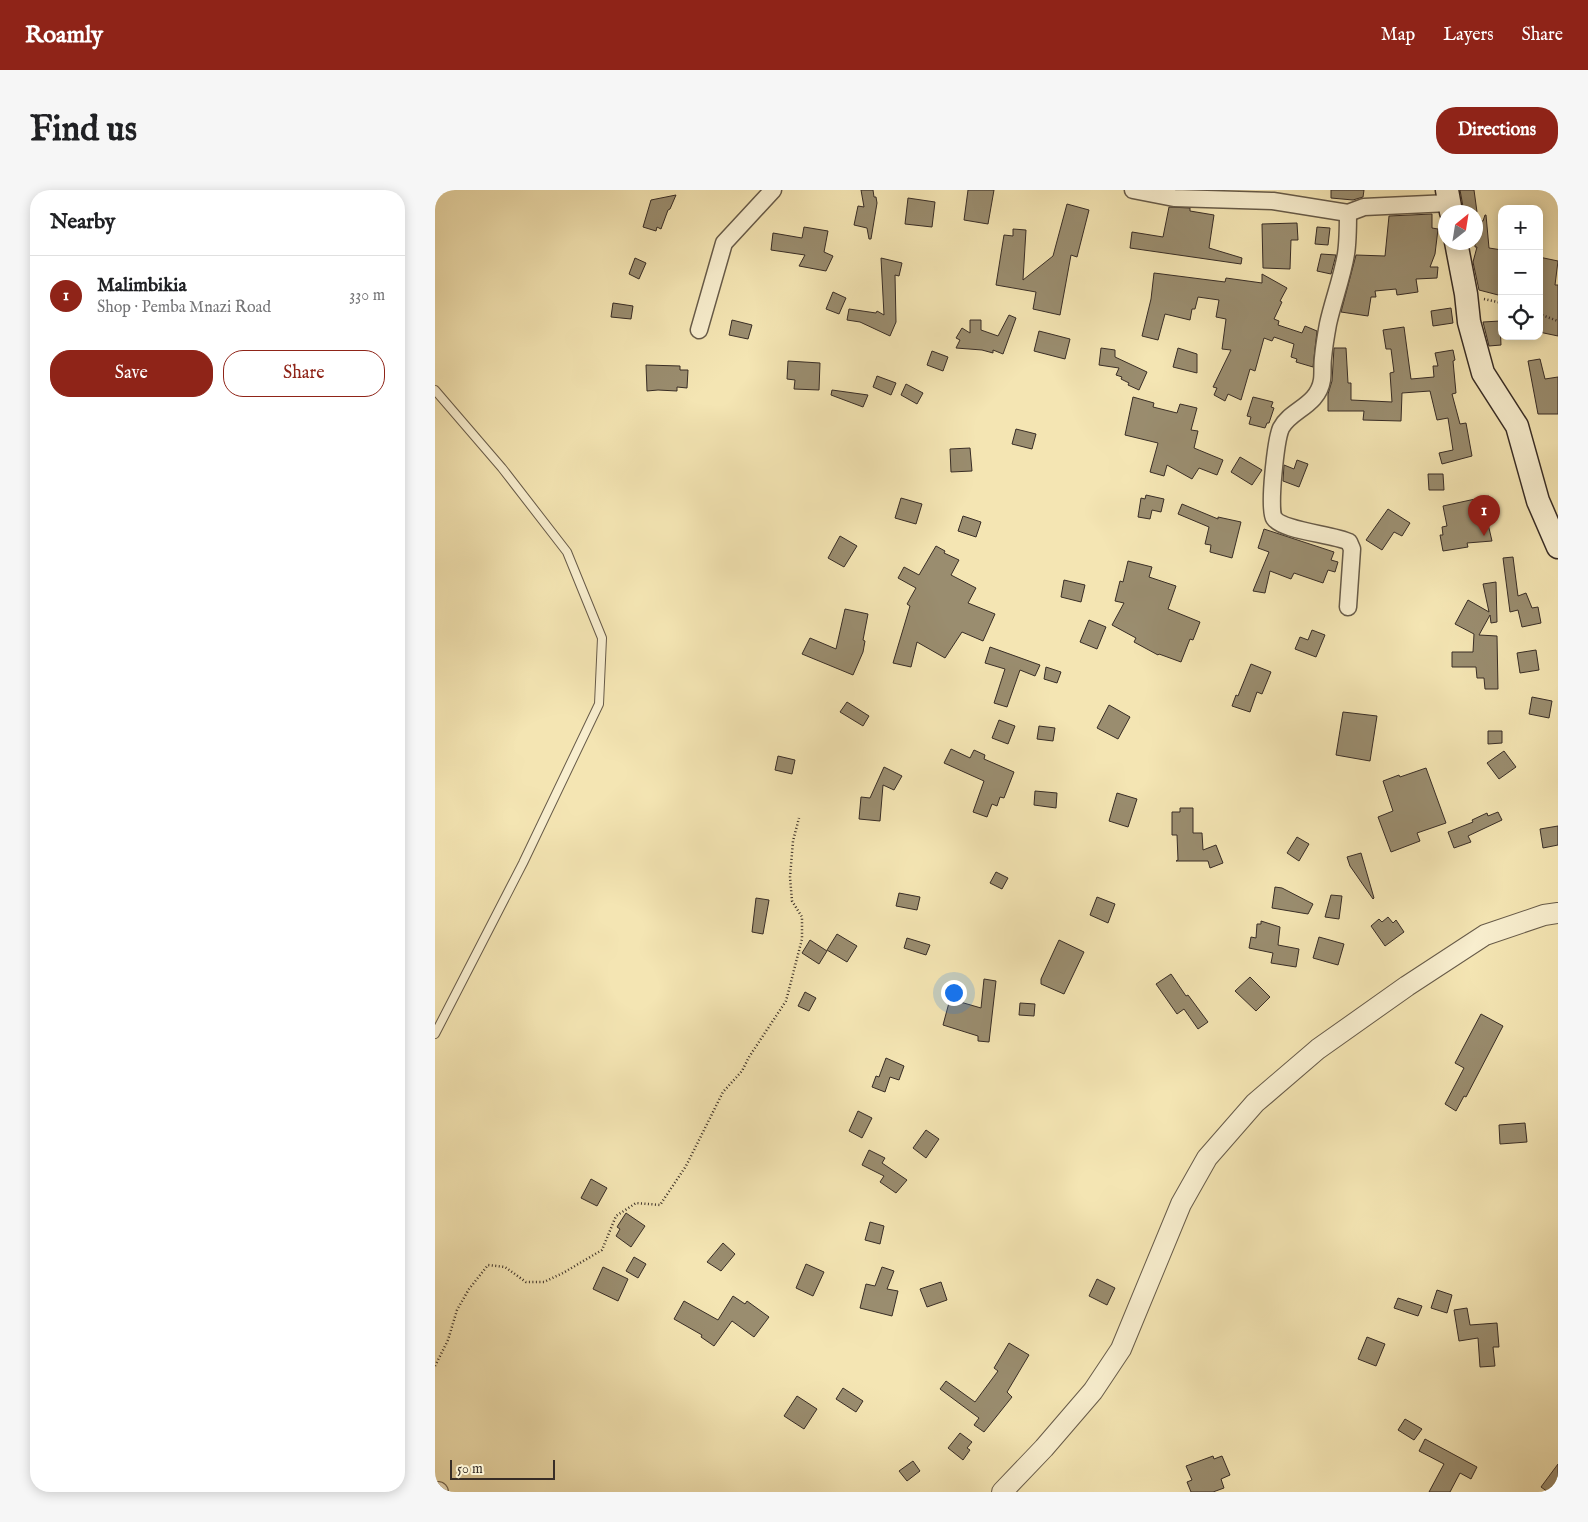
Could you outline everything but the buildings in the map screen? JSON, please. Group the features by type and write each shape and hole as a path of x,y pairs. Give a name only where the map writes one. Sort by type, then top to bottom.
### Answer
{"main road":[{"path":"1458,250 1469,322 1483,373 1517,426 1538,500 1558,547"}],"street":[{"path":"699,330 723,243 773,190"},
{"path":"1133,190 1174,198 1273,201 1348,213 1364,207 1449,202"},
{"path":"1348,213 1346,254 1328,325 1323,358 1322,382 1311,401 1281,428 1272,490 1271,511 1280,524 1340,538 1349,542 1352,549 1348,606"},
{"path":"1002,1492 1044,1448 1087,1398 1121,1349 1181,1204 1207,1158 1255,1103 1317,1049 1407,986 1485,935 1558,913"}],"lane":[{"path":"435,390 502,468 567,552 602,638 599,704 523,863 435,1034"}],"path":[{"path":"1543,315 1558,321"},
{"path":"435,1366 448,1340 457,1310 488,1265 505,1267 526,1282 544,1282 602,1250 616,1216 636,1202 660,1205 676,1183 723,1092 742,1071 749,1057 786,1001 801,939 802,917 792,901 790,877 793,841 799,818"}],"place":[{"name":"Malimbikia","path":"1484,536"}]}
